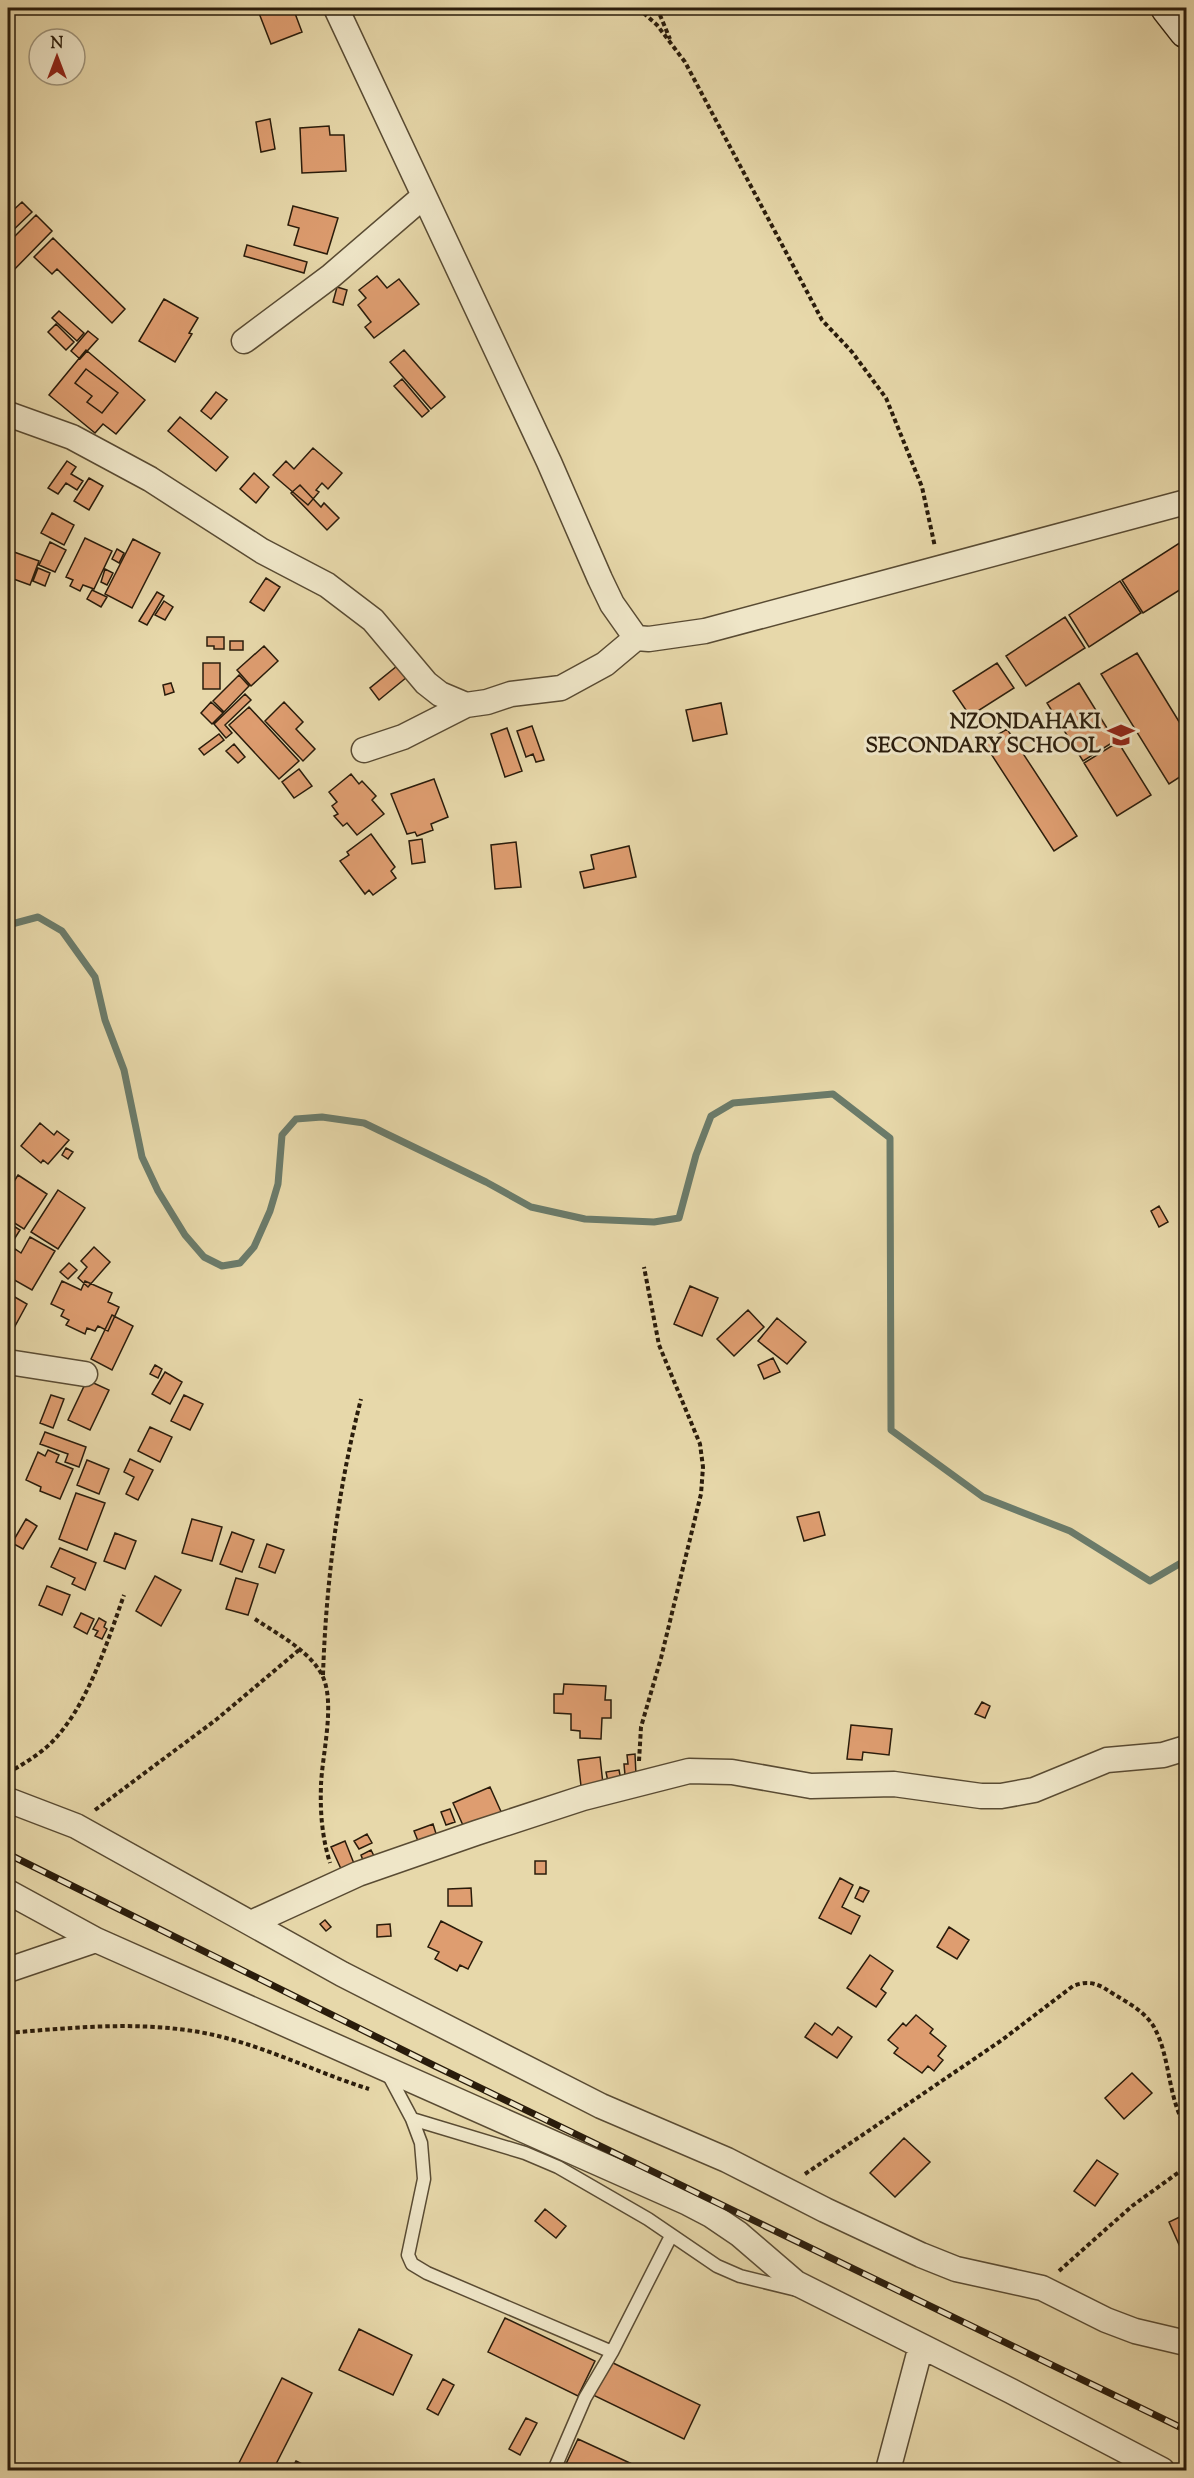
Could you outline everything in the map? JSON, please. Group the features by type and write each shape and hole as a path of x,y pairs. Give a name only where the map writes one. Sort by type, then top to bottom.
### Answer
{"street":[{"path":"336,8 549,462 600,579 612,604 636,638"},
{"path":"1168,8 1186,31"},
{"path":"244,342 331,276 424,196"},
{"path":"8,414 82,442 150,479 262,551 327,585 373,620 426,683 440,694 466,705"},
{"path":"364,750 404,738 466,705 486,702 511,694 561,688 605,664 636,638 649,639 705,631 1186,502"},
{"path":"8,1362 85,1374"},
{"path":"251,1923 336,1884 525,1816 640,1782 689,1771 710,1770 811,1786 894,1784 981,1796 1001,1796 1034,1790 1107,1760 1164,1755 1186,1748"},
{"path":"8,1800 76,1826 168,1875 342,1974 601,2106 727,2160 782,2189 956,2269 1042,2288 1106,2320 1135,2331 1186,2343"},
{"path":"8,1892 96,1940 531,2134 617,2169 711,2215 739,2234 796,2283 1162,2470"},
{"path":"8,1970 96,1940"},
{"path":"888,2470 921,2346"}],"lane":[{"path":"385,2069 412,2119 421,2143 424,2162 421,2197 408,2255 412,2264 427,2273 612,2352"},
{"path":"412,2119 516,2151 558,2168 623,2204 717,2266 740,2276 820,2295"},
{"path":"554,2470 585,2398 612,2352 671,2236"}],"path":[{"path":"638,8 672,42"},
{"path":"657,8 672,42 685,62 822,320 852,352 886,398 922,487 938,567"},
{"path":"640,1782 640,1727 661,1658 701,1494 703,1467 700,1444 659,1345 644,1267"},
{"path":"336,1884 323,1835 320,1786 327,1705 323,1676 327,1595 339,1502 361,1399"},
{"path":"8,1773 36,1756 63,1728 99,1665 124,1595"},
{"path":"255,1619 299,1650 323,1676"},
{"path":"76,1826 225,1712 299,1650"},
{"path":"782,2189 1002,2040 1074,1986 1085,1981 1097,1983 1136,2007 1153,2025 1175,2104 1186,2127"},
{"path":"8,2033 153,2027 200,2032 248,2045 351,2084 401,2099"},
{"path":"1042,2288 1132,2206 1186,2168"}],"building":[{"path":"19,8 60,8 60,11 19,11"},
{"path":"257,8 293,8 302,32 271,44"},
{"path":"270,119 275,149 261,152 256,122"},
{"path":"329,126 330,135 344,135 346,171 302,173 300,128"},
{"path":"22,202 32,212 8,235 8,215"},
{"path":"293,206 338,218 327,254 294,245 299,228 288,225"},
{"path":"36,215 52,231 8,276 8,243"},
{"path":"53,238 125,309 112,323 57,269 52,274 34,257"},
{"path":"247,245 307,262 304,273 244,256"},
{"path":"377,276 387,288 399,279 419,304 374,338 365,327 371,322 358,305 366,298 359,290"},
{"path":"337,287 347,290 343,305 333,302"},
{"path":"164,299 198,318 189,333 192,334 175,362 139,341"},
{"path":"59,311 84,333 77,341 52,318"},
{"path":"56,324 74,342 66,350 48,332"},
{"path":"88,331 98,339 80,359 71,351"},
{"path":"86,350 145,400 116,434 103,424 95,433 49,395"},
{"path":"404,350 445,397 431,409 390,362"},
{"path":"86,369 118,393 102,413 87,402 92,396 75,383"},
{"path":"402,379 429,411 422,417 394,386"},
{"path":"216,392 227,400 211,419 201,411"},
{"path":"180,417 228,457 216,471 168,431"},
{"path":"313,448 342,473 328,489 322,483 316,490 319,492 308,505 273,475 286,461 294,469"},
{"path":"67,461 76,467 71,474 83,481 77,490 66,483 58,494 48,488"},
{"path":"254,473 269,487 256,503 240,489"},
{"path":"89,478 103,486 89,510 74,501"},
{"path":"300,485 321,507 324,503 339,518 327,530 291,493"},
{"path":"52,513 74,525 64,545 41,533"},
{"path":"85,538 112,551 94,589 83,585 80,591 70,586 73,580 66,577"},
{"path":"133,539 160,553 132,608 105,594"},
{"path":"50,542 66,550 55,572 39,565"},
{"path":"1181,542 1186,551 1186,586 1143,613 1122,580"},
{"path":"117,549 124,553 119,563 112,559"},
{"path":"14,552 39,561 30,585 8,577"},
{"path":"38,568 50,573 45,586 33,581"},
{"path":"105,569 113,573 107,585 101,582"},
{"path":"266,578 280,587 264,611 250,602"},
{"path":"1120,581 1141,613 1089,647 1069,615"},
{"path":"92,590 107,597 101,607 87,599"},
{"path":"157,592 164,596 147,625 139,621"},
{"path":"164,601 173,607 165,620 155,615"},
{"path":"1065,617 1085,648 1026,686 1006,656"},
{"path":"207,637 224,637 224,649 207,646"},
{"path":"230,641 243,641 243,650 230,650"},
{"path":"264,646 278,661 251,686 237,670"},
{"path":"1137,653 1186,733 1186,773 1169,784 1101,674"},
{"path":"203,663 220,663 220,689 203,689"},
{"path":"997,663 1014,688 970,716 953,691"},
{"path":"397,666 407,677 379,700 370,688"},
{"path":"239,675 249,686 224,712 213,701"},
{"path":"171,683 174,692 165,695 163,685"},
{"path":"1079,683 1115,741 1083,761 1047,703"},
{"path":"245,694 251,700 225,725 232,733 226,738 214,724"},
{"path":"211,702 223,713 212,724 201,713"},
{"path":"284,702 303,722 296,729 315,749 303,761 265,721"},
{"path":"721,703 727,734 693,741 686,710"},
{"path":"249,707 299,761 279,779 229,725"},
{"path":"532,726 544,760 536,762 533,754 526,757 517,731"},
{"path":"507,728 522,771 505,777 491,734"},
{"path":"1007,729 1077,836 1054,851 984,743"},
{"path":"219,734 224,740 204,755 199,749"},
{"path":"1118,742 1151,795 1117,816 1084,763"},
{"path":"234,744 245,757 238,763 226,751"},
{"path":"299,769 312,786 294,798 282,782"},
{"path":"351,774 359,784 362,781 376,796 372,800 384,814 357,835 347,823 343,826 334,816 338,814 332,806 337,802 329,792"},
{"path":"434,779 448,817 431,824 433,830 417,836 415,832 407,834 391,794"},
{"path":"371,834 395,867 391,871 396,878 373,895 369,890 365,894 340,861 349,855 347,852"},
{"path":"422,839 425,862 412,864 409,841"},
{"path":"516,842 521,887 495,889 491,845"},
{"path":"629,846 636,877 584,888 580,872 594,869 591,855"},
{"path":"40,1123 54,1135 57,1131 69,1140 48,1164 43,1160 41,1163 21,1146"},
{"path":"66,1148 73,1152 68,1159 62,1155"},
{"path":"18,1175 47,1194 24,1229 8,1219 8,1191"},
{"path":"58,1190 85,1208 58,1249 31,1232"},
{"path":"1159,1206 1168,1222 1159,1227 1151,1211"},
{"path":"12,1225 20,1230 15,1238 8,1234"},
{"path":"30,1237 55,1251 32,1290 9,1277 13,1269 8,1266 15,1249 21,1253"},
{"path":"94,1247 110,1262 88,1287 78,1278 87,1267 81,1261"},
{"path":"69,1263 77,1270 68,1279 60,1272"},
{"path":"62,1281 81,1290 85,1281 112,1293 108,1302 119,1307 108,1331 98,1326 95,1331 87,1328 85,1334 66,1325 69,1320 61,1316 64,1310 51,1304"},
{"path":"690,1286 718,1298 702,1336 674,1324"},
{"path":"13,1296 27,1304 8,1339 8,1306"},
{"path":"748,1310 764,1327 734,1356 717,1339"},
{"path":"112,1315 133,1326 112,1370 91,1359"},
{"path":"777,1318 806,1342 787,1364 758,1341"},
{"path":"773,1358 780,1372 764,1379 758,1365"},
{"path":"155,1365 162,1369 158,1378 150,1374"},
{"path":"165,1372 182,1382 170,1404 152,1394"},
{"path":"87,1380 109,1390 90,1430 68,1420"},
{"path":"51,1395 64,1399 53,1428 40,1423"},
{"path":"184,1395 203,1404 190,1430 171,1421"},
{"path":"150,1427 172,1437 160,1462 138,1451"},
{"path":"45,1432 86,1447 79,1467 65,1462 68,1454 40,1444"},
{"path":"48,1450 59,1455 56,1462 73,1469 60,1499 40,1491 41,1487 26,1480 38,1452 45,1456"},
{"path":"130,1459 153,1470 138,1500 126,1494 134,1477 124,1472"},
{"path":"87,1460 109,1469 99,1494 77,1485"},
{"path":"76,1493 105,1503 87,1550 59,1539"},
{"path":"819,1512 825,1535 804,1541 797,1517"},
{"path":"26,1519 37,1526 23,1549 12,1543"},
{"path":"192,1519 222,1527 212,1561 182,1553"},
{"path":"232,1532 254,1540 242,1572 220,1564"},
{"path":"115,1533 136,1541 125,1569 104,1561"},
{"path":"267,1544 284,1550 275,1573 259,1567"},
{"path":"60,1548 96,1563 85,1590 72,1584 75,1578 51,1567"},
{"path":"155,1576 181,1590 161,1626 136,1611"},
{"path":"236,1578 258,1584 248,1615 226,1609"},
{"path":"47,1586 70,1595 62,1615 39,1605"},
{"path":"81,1613 94,1619 87,1634 74,1627"},
{"path":"99,1618 106,1622 104,1627 107,1629 102,1639 95,1636 98,1631 93,1629"},
{"path":"564,1684 606,1686 605,1700 611,1700 611,1718 602,1718 601,1739 580,1738 580,1731 571,1730 571,1714 554,1713 554,1694 563,1694"},
{"path":"982,1702 990,1706 985,1718 975,1714"},
{"path":"851,1725 892,1729 889,1755 863,1752 862,1760 847,1759"},
{"path":"635,1754 636,1775 625,1775 624,1764 628,1764 627,1755"},
{"path":"600,1757 603,1784 581,1786 578,1760"},
{"path":"619,1770 621,1780 608,1782 606,1772"},
{"path":"490,1787 503,1816 466,1832 453,1803"},
{"path":"450,1809 455,1822 446,1825 441,1812"},
{"path":"433,1824 438,1840 420,1846 414,1831"},
{"path":"367,1834 372,1843 359,1849 354,1841"},
{"path":"345,1841 355,1866 342,1871 331,1847"},
{"path":"371,1850 375,1858 364,1863 361,1855"},
{"path":"535,1861 546,1861 546,1874 535,1874"},
{"path":"840,1878 853,1885 842,1907 860,1916 851,1934 819,1918"},
{"path":"860,1887 869,1891 863,1902 855,1898"},
{"path":"471,1888 472,1906 448,1906 448,1889"},
{"path":"325,1920 331,1927 326,1931 320,1924"},
{"path":"441,1921 482,1942 468,1969 460,1965 457,1971 435,1959 439,1952 428,1947"},
{"path":"390,1924 391,1936 377,1937 377,1925"},
{"path":"949,1927 969,1940 957,1959 937,1947"},
{"path":"8,1938 13,1938 12,1954 8,1954"},
{"path":"870,1955 893,1971 881,1989 886,1993 876,2007 847,1988"},
{"path":"916,2015 933,2029 930,2033 946,2046 938,2056 943,2060 934,2071 928,2066 922,2073 894,2053 898,2048 888,2040 903,2023 906,2026"},
{"path":"815,2023 832,2035 838,2027 852,2037 837,2058 805,2037"},
{"path":"1132,2073 1152,2093 1124,2119 1105,2098"},
{"path":"904,2138 930,2162 895,2197 870,2173"},
{"path":"1097,2160 1118,2174 1095,2206 1074,2191"},
{"path":"545,2209 566,2226 556,2238 535,2221"},
{"path":"1186,2214 1186,2247 1181,2249 1169,2222"},
{"path":"505,2318 595,2361 578,2396 488,2352"},
{"path":"359,2329 412,2355 393,2395 339,2370"},
{"path":"609,2361 700,2405 684,2439 593,2395"},
{"path":"282,2378 312,2393 273,2470 238,2470 236,2469"},
{"path":"443,2379 454,2385 438,2415 427,2409"},
{"path":"526,2418 537,2423 520,2455 509,2449"},
{"path":"578,2439 645,2470 563,2470"},
{"path":"296,2461 314,2470 291,2470"}],"waterway":[{"path":"8,925 38,917 62,931 95,977 105,1020 124,1070 142,1157 158,1191 185,1235 204,1257 222,1266 240,1263 254,1247 270,1211 278,1184 282,1135 296,1119 322,1117 364,1123 486,1182 531,1207 585,1219 654,1222 679,1218 696,1155 711,1116 733,1103 833,1094 890,1138 891,1430 983,1497 1070,1531 1150,1581 1186,1560"}],"railway":[{"path":"8,1854 435,2066 1186,2430"}],"place":[{"name":"NZONDAHAKI SECONDARY SCHOOL","path":"1121,735"}]}
